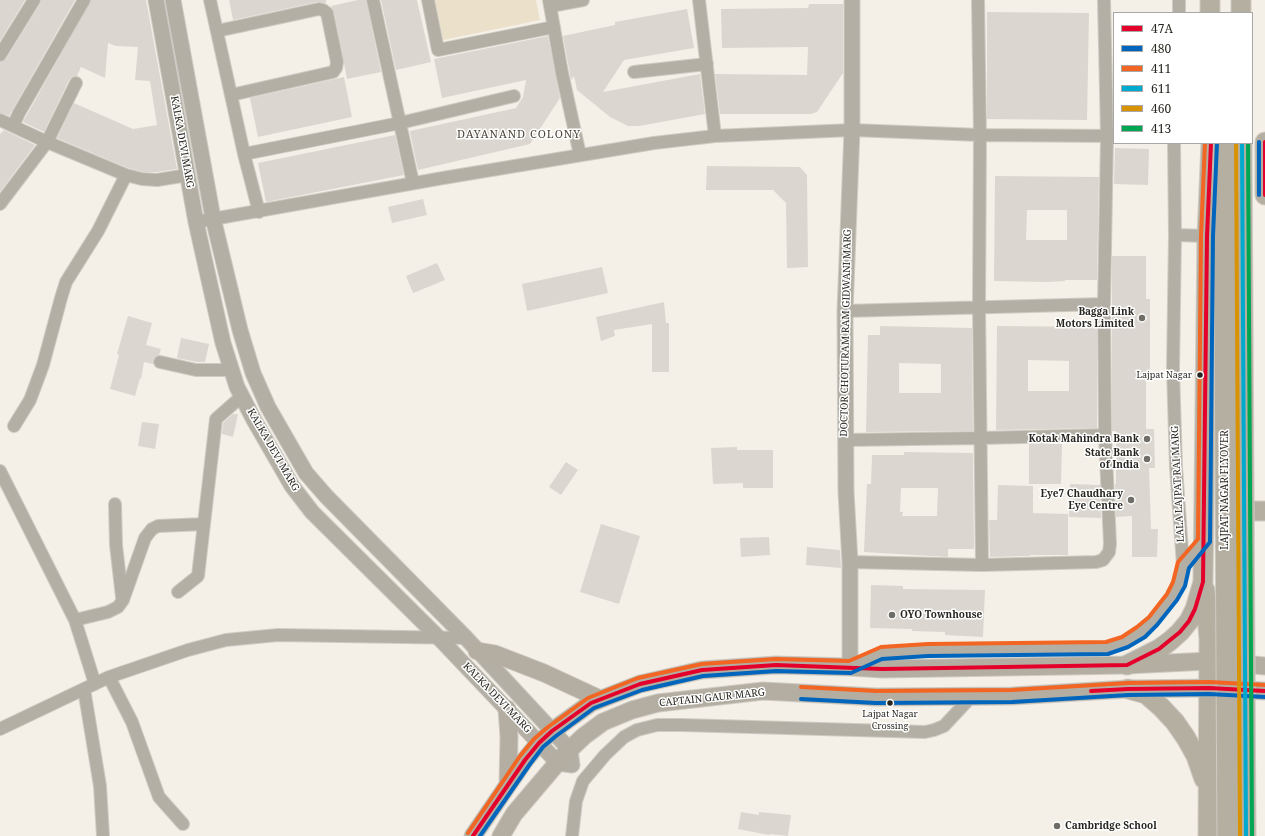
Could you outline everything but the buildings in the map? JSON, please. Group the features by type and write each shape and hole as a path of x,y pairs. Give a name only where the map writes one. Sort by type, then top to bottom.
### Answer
{"main road":[{"path":"1210,0 1210,12"},
{"path":"1222,0 1222,12"},
{"path":"1241,0 1241,12"},
{"path":"1265,142 1265,195"},
{"path":"1208,836 1209,639 1204,568 1204,511 1207,236 1210,144"},
{"name":"LAJPAT NAGAR FLYOVER","path":"1223,144 1227,836"},
{"name":"LAJPAT NAGAR FLYOVER","path":"1242,144 1246,836"},
{"path":"1204,511 1265,511"},
{"path":"1127,665 1159,649 1180,632 1195,609 1203,582 1204,568"},
{"path":"477,650 495,654 544,673 600,699"},
{"path":"473,836 525,760 539,743 552,731 591,703 600,699 640,684 702,670 776,665 882,669 1127,665 1209,661 1265,666"},
{"name":"CAPTAIN GAUR MARG","path":"501,836 514,814 566,759 584,736 603,722 632,710 658,703 763,691 876,697 1012,696 1128,689 1209,688 1265,690"},
{"path":"1128,689 1146,694 1175,722 1196,756 1203,774 1208,794"},
{"path":"507,709 509,736 508,785"}],"street":[{"path":"0,55 34,0"},
{"path":"4,124 19,113 84,0"},
{"name":"KALKA DEVI MARG","path":"156,0 196,222 223,343 242,396 292,486 312,512 440,639 539,743 566,759"},
{"name":"KALKA DEVI MARG","path":"173,0 213,218 240,330 253,373 268,407 306,473 326,496 466,638 552,731 566,759"},
{"path":"210,0 244,154 259,212"},
{"path":"373,0 413,183"},
{"path":"428,0 438,50 554,27"},
{"path":"580,155 562,73 550,3 583,0"},
{"path":"699,0 716,136"},
{"name":"DOCTOR CHOTURAM RAM GIDWANI MARG","path":"850,667 850,562 845,440 845,311 852,130 852,0"},
{"path":"978,0 982,565"},
{"path":"850,562 982,565 1096,562 1103,560 1109,552 1110,544 1105,435 1104,304 1110,136 1104,0"},
{"path":"1179,0 1179,12"},
{"path":"217,31 319,9 327,13 337,62 336,68 333,72 231,95"},
{"path":"634,72 707,64"},
{"path":"0,204 47,142 76,83"},
{"path":"244,154 400,123 514,96"},
{"path":"4,124 126,175 142,179 157,180 188,175"},
{"path":"196,222 580,155 654,143 716,136 852,130 980,136 1110,136"},
{"name":"LALA LAJPAT RAI MARG","path":"850,667 881,653 928,650 1107,648 1125,642 1141,632 1153,621 1172,597 1179,584 1183,565 1176,467 1173,369 1175,235 1174,144"},
{"path":"14,426 30,400 43,365 66,282 98,231 126,175"},
{"path":"1175,235 1207,236"},
{"path":"845,311 1104,304"},
{"path":"160,362 196,370 232,370"},
{"path":"178,592 198,576 216,419 242,396"},
{"path":"845,440 1105,435"},
{"path":"0,471 75,620 90,687 100,786 103,836"},
{"path":"116,504 116,545 122,600"},
{"path":"75,620 108,612 118,607 145,538 152,529 158,526 204,524"},
{"path":"1183,565 1204,542"},
{"path":"0,730 109,677 188,650 226,640 278,635 440,639 466,638"},
{"path":"109,677 132,722 159,797 183,824"},
{"path":"572,836 576,801 583,781 605,755 624,737 637,730 657,725 682,725 925,732 944,726 972,696"},
{"path":"566,759 583,781"}],"shaded area":[{"path":"435,0 536,0 540,20 443,40"}],"transit line":[{"name":"480","path":"1259,142 1259,195"},
{"name":"47A","path":"1265,142 1265,195"},
{"name":"411","path":"468,833 520,756 534,739 588,698 638,678 702,664 776,659 849,661 881,647 928,644 1106,642 1122,637 1149,617 1167,594 1173,582 1178,562 1198,539 1201,236 1205,144"},
{"name":"47A","path":"473,836 525,760 539,743 552,731 591,703 640,684 702,670 776,665 882,669 1127,665 1159,649 1180,632 1189,621 1195,609 1203,582 1207,236 1211,144"},
{"name":"480","path":"480,836 543,747 594,708 642,690 703,676 776,671 851,673 882,659 928,656 1108,654 1128,647 1145,637 1157,625 1177,600 1185,586 1189,568 1210,542 1213,236 1217,144"},
{"name":"460","path":"1236,144 1240,836"},
{"name":"611","path":"1242,144 1246,836"},
{"name":"413","path":"1248,144 1252,836"},
{"name":"411","path":"801,687 876,691 1012,690 1128,683 1209,682 1265,685"},
{"name":"47A","path":"1091,691 1209,688 1265,691"},
{"name":"480","path":"801,699 876,703 1012,702 1128,695 1209,694 1265,697"}],"place":[{"name":"Bagga Link Motors Limited","path":"1142,318"},
{"name":"Lajpat Nagar","path":"1200,375"},
{"name":"Kotak Mahindra Bank","path":"1147,439"},
{"name":"State Bank of India","path":"1147,459"},
{"name":"Eye7 Chaudhary Eye Centre","path":"1131,500"},
{"name":"OYO Townhouse","path":"892,615"},
{"name":"Lajpat Nagar Crossing","path":"890,703"},
{"name":"Cambridge School","path":"1057,826"}],"district":[{"name":"DAYANAND COLONY","path":"519,135"}]}
